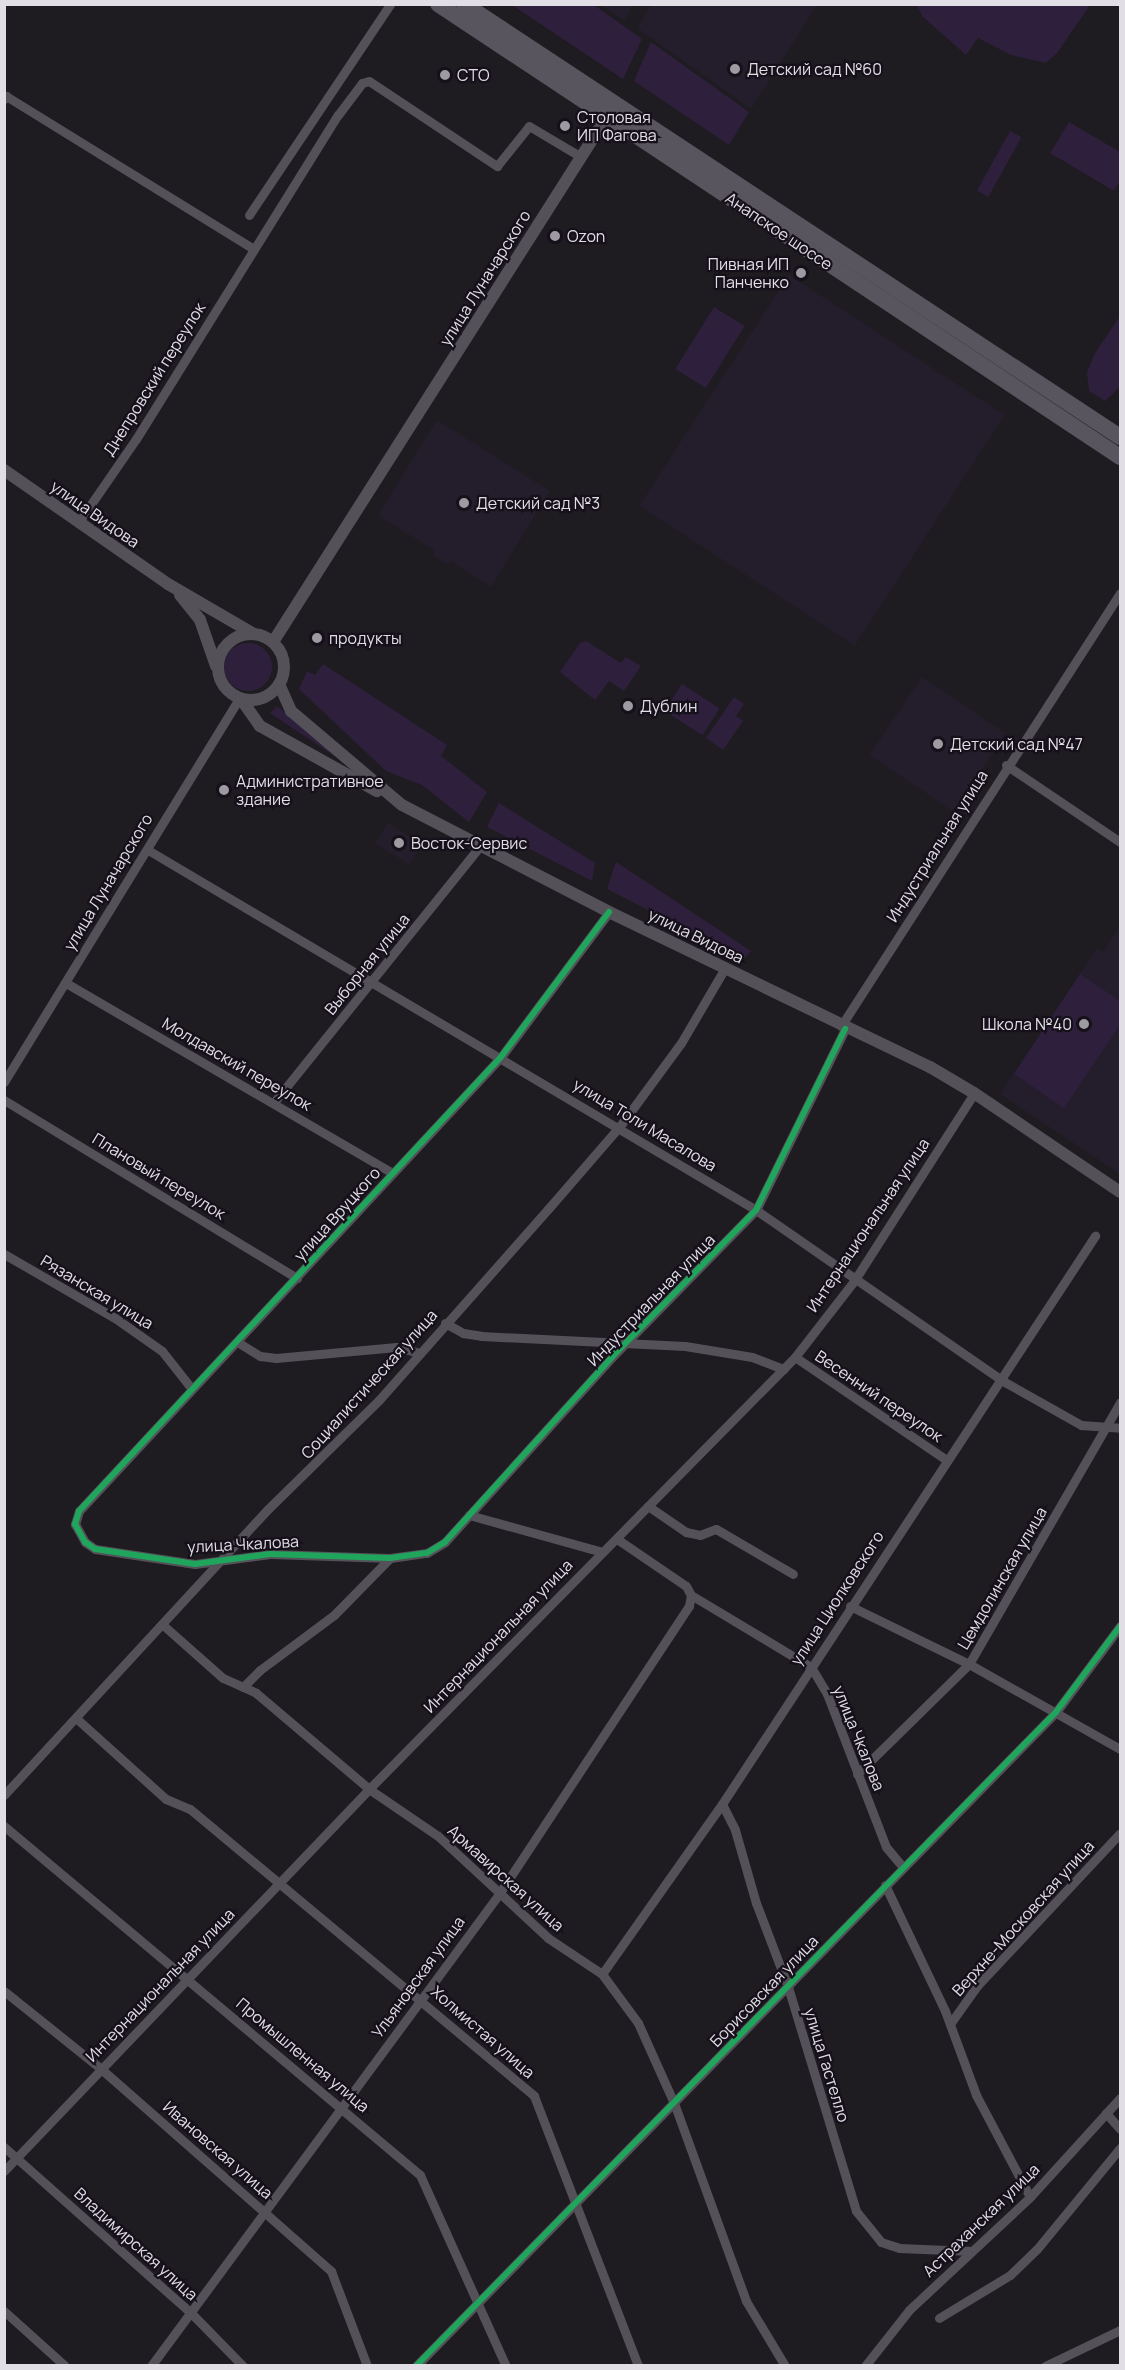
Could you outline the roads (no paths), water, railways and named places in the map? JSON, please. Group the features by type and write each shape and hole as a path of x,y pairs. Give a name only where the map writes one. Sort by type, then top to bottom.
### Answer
{"highway":[{"name":"Анапское шоссе","path":"438,4 611,110 1120,437"},
{"name":"Анапское шоссе","path":"464,4 611,110 1120,457"}],"street":[{"path":"249,215 390,4"},
{"name":"Днепровский переулок","path":"78,523 136,439 338,115 362,83 369,81 497,166 529,126 581,157"},
{"path":"4,99 6,96 254,249"},
{"name":"улица Луначарского","path":"273,642 611,110"},
{"name":"улица Видова","path":"4,470 168,584"},
{"path":"168,584 254,634 273,642 284,666 279,684 263,698 240,698"},
{"path":"168,584 188,602 200,620 224,687 240,698 260,726 402,805"},
{"name":"Индустриальная улица","path":"390,1558 427,1553 445,1542 626,1344 756,1210 843,1028 1006,765 1120,592"},
{"path":"217,669 227,643 254,634"},
{"name":"улица Видова","path":"279,684 291,711 402,805 609,912 843,1028 930,1067 974,1092 1120,1192"},
{"name":"улица Луначарского","path":"4,1082 240,698"},
{"path":"1006,765 1120,842"},
{"name":"Выборная улица","path":"275,1101 481,845"},
{"name":"улица Толи Масалова","path":"148,850 500,1058 620,1126 756,1210 854,1281 1004,1381 1081,1425 1120,1428"},
{"name":"улица Вруцкого","path":"75,1524 79,1511 238,1343 500,1058 609,912"},
{"name":"Социалистическая улица","path":"4,1795 222,1562 267,1510 379,1400 444,1323 620,1126 681,1043 724,968"},
{"name":"Молдавский переулок","path":"66,983 275,1101 393,1173"},
{"name":"Интернациональная улица","path":"4,2171 369,1789 795,1358 854,1281 974,1092"},
{"name":"Плановый переулок","path":"4,1100 297,1278"},
{"name":"улица Циолковского","path":"602,1974 722,1804 945,1459 1004,1381 1095,1236"},
{"name":"Рязанская улица","path":"4,1254 115,1318 162,1350 192,1389"},
{"path":"444,1323 463,1333 481,1336 685,1346 752,1358 784,1369"},
{"path":"238,1343 260,1356 276,1358 397,1347 419,1353"},
{"name":"Весенний переулок","path":"795,1358 945,1459"},
{"name":"Цемдолинская улица","path":"857,1774 969,1664 1120,1402"},
{"path":"648,1506 686,1532 700,1535 716,1529 793,1574"},
{"path":"469,1515 602,1551"},
{"name":"улица Чкалова","path":"75,1524 85,1542 95,1549 195,1564 270,1554 390,1558"},
{"name":"улица Чкалова","path":"617,1539 686,1586 691,1595 811,1667 827,1694 886,1847 903,1867"},
{"path":"243,1688 260,1670 333,1615 390,1558"},
{"name":"Ульяновская улица","path":"151,2366 267,2213 420,1997 499,1894 689,1606 691,1595"},
{"path":"850,1606 969,1664 1120,1749"},
{"name":"Армавирская улица","path":"163,1625 223,1678 256,1693 369,1789 438,1836 548,1938 602,1974 638,2023 674,2103 746,2301 785,2366"},
{"name":"Борисовская улица","path":"416,2366 1056,1712 1120,1626"},
{"name":"Холмистая улица","path":"76,1719 166,1798 190,1809 278,1884 420,1997 534,2096 574,2206 638,2366"},
{"name":"улица Гастелло","path":"722,1804 735,1830 756,1903 788,1987 856,2211 867,2228 881,2242 899,2247 972,2251"},
{"name":"Промышленная улица","path":"4,1826 343,2107 420,2175 479,2300 506,2366"},
{"name":"Верхне-Московская улица","path":"950,2024 977,1986 1120,1833"},
{"path":"885,1885 950,2024 976,2095 1029,2197"},
{"name":"Ивановская улица","path":"4,1990 100,2068 331,2271 367,2366"},
{"name":"Астраханская улица","path":"865,2366 909,2310 1029,2197 1120,2097"},
{"path":"1107,2113 1120,2129"},
{"name":"Владимирская улица","path":"4,2147 192,2314 243,2366"},
{"path":"939,2318 1010,2275 1037,2249 1120,2148"},
{"path":"4,2311 65,2366"},
{"path":"1045,2366 1120,2330"}],"place":[{"name":"Детский сад №60","path":"735,69"},
{"name":"СТО","path":"445,75"},
{"name":"Столовая ИП Фагова","path":"565,126"},
{"name":"Ozon","path":"555,236"},
{"name":"Пивная ИП Панченко","path":"801,273"},
{"name":"Детский сад №3","path":"464,503"},
{"name":"продукты","path":"317,638"},
{"name":"Дублин","path":"628,706"},
{"name":"Детский сад №47","path":"938,744"},
{"name":"Административное здание","path":"224,790"},
{"name":"Восток-Сервис","path":"399,843"},
{"name":"Школа №40","path":"1084,1024"}]}
